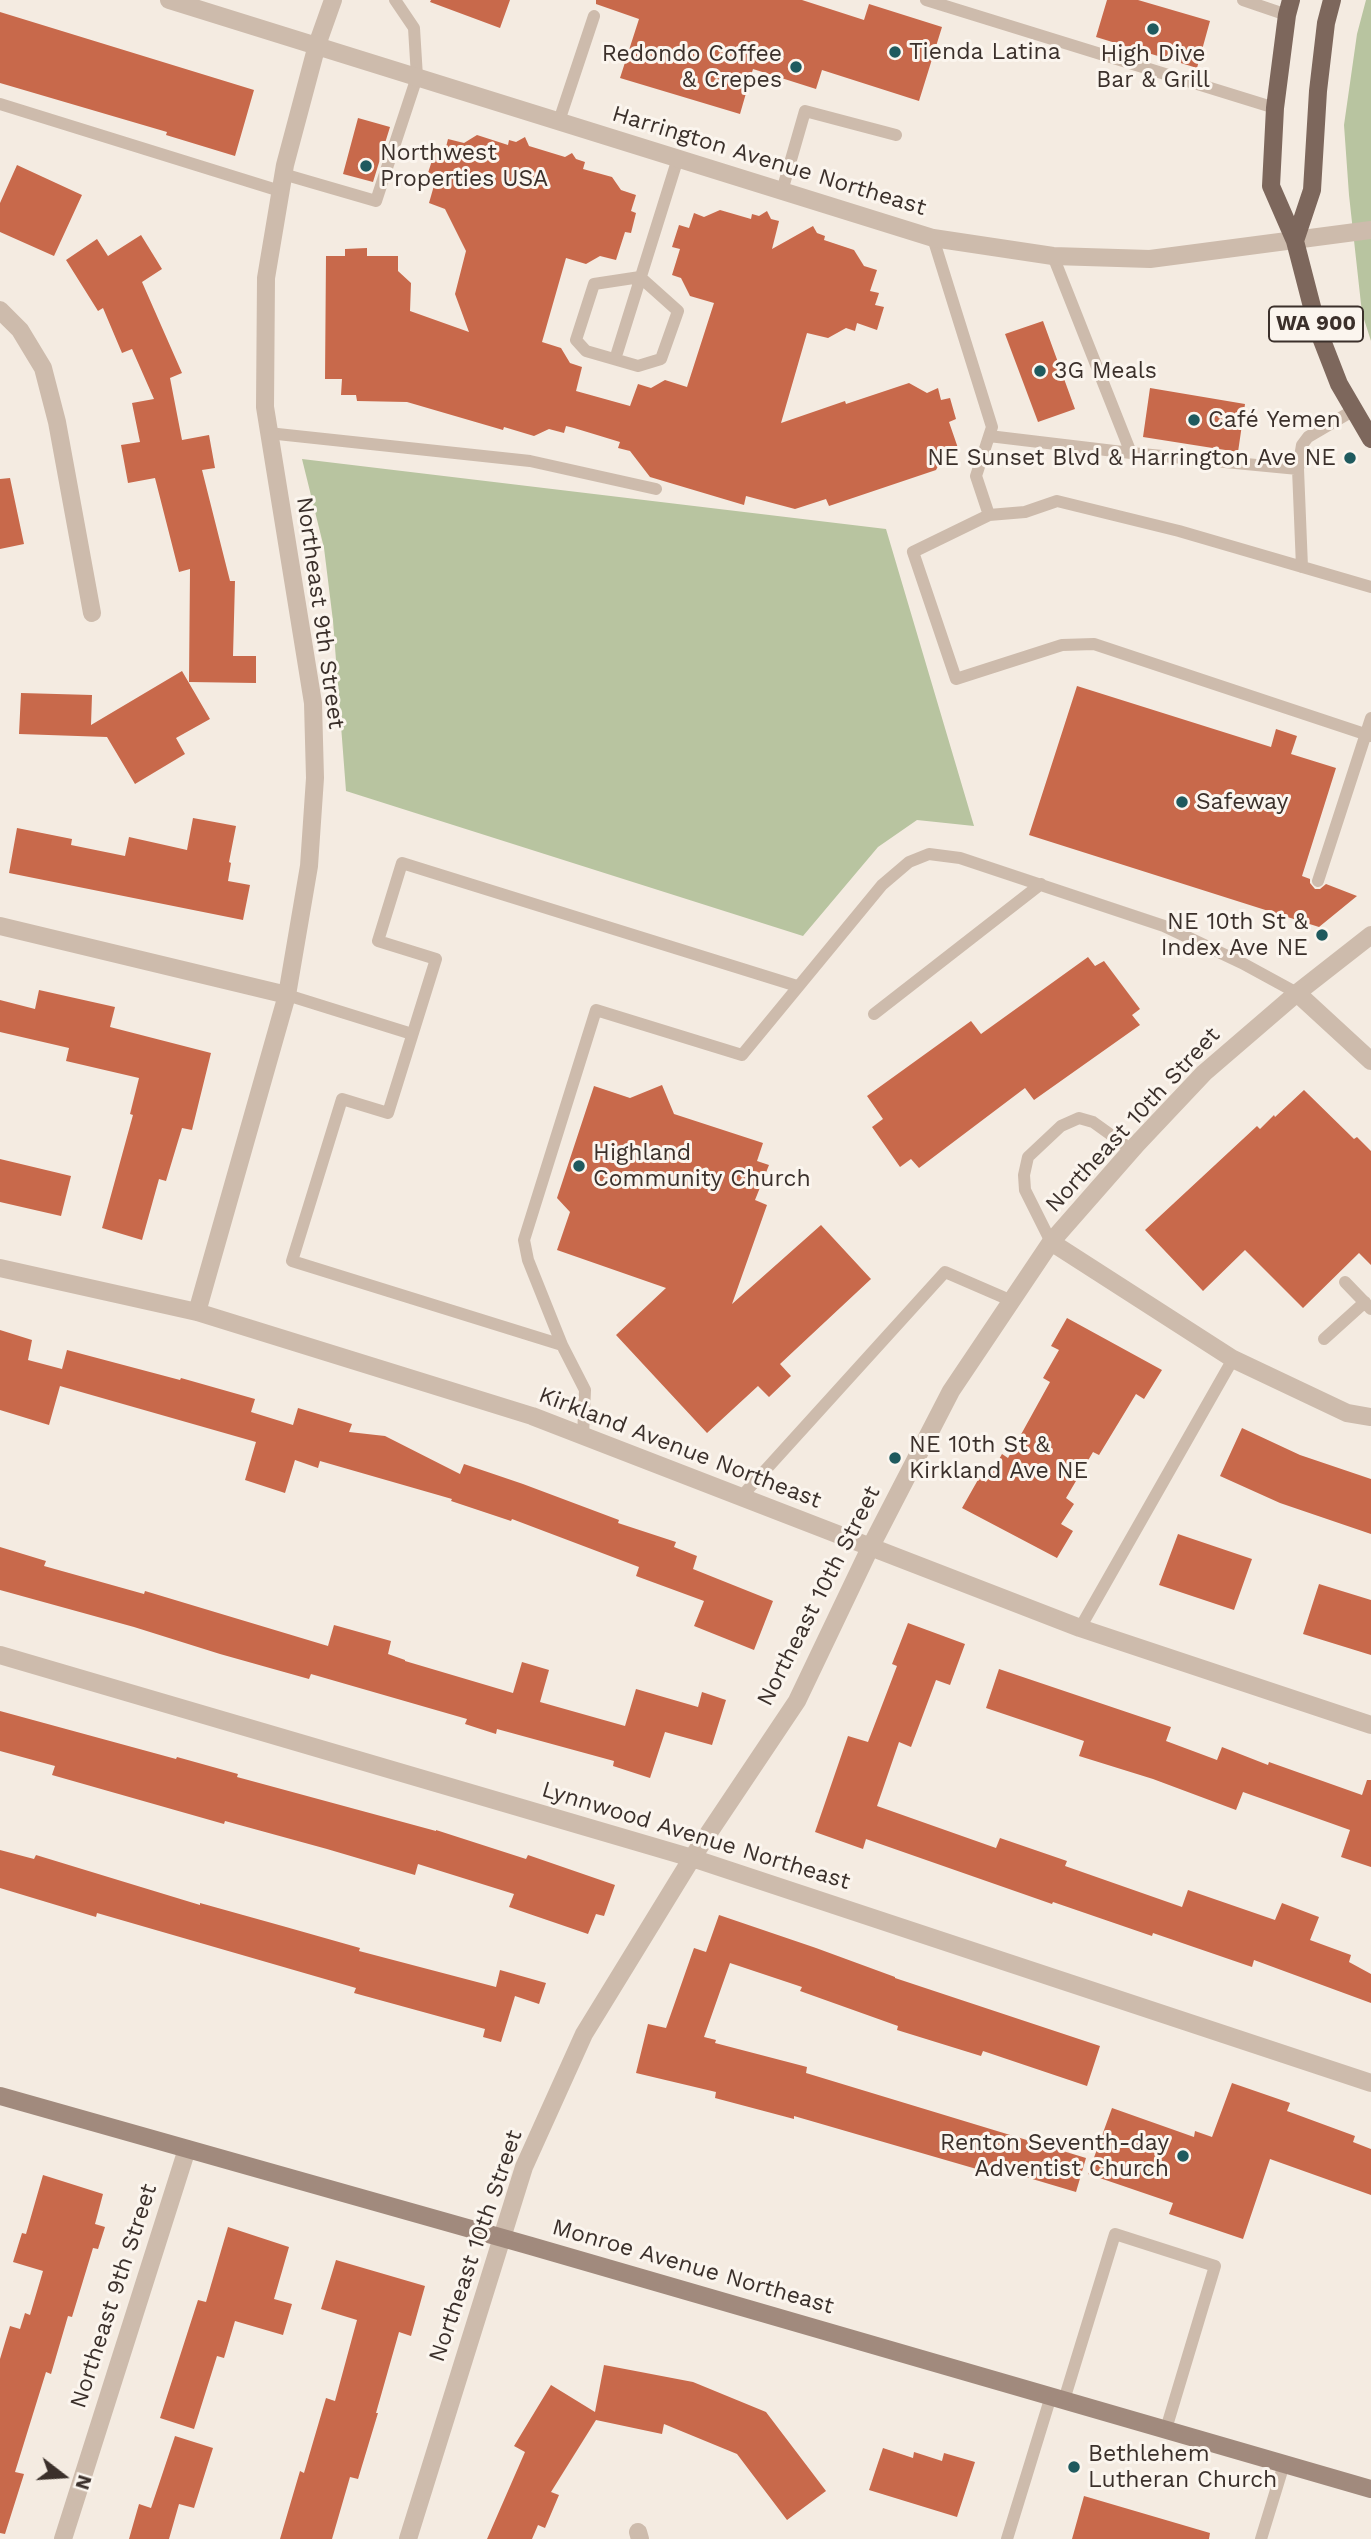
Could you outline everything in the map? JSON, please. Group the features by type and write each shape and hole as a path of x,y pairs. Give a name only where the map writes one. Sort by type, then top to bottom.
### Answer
{"main road":[{"path":"1296,241 1312,190 1318,91 1326,23 1332,0"},
{"name":"WA 900","path":"1289,7 1275,108 1271,186 1296,241 1318,330 1339,384 1371,439"}],"street":[{"name":"Harrington Avenue Northeast","path":"169,0 933,238 1053,256 1150,259 1371,230"},
{"name":"Northeast 9th Street","path":"197,1312 287,995 309,866 316,778 313,703 265,407 266,278 282,183 317,45 333,0"},
{"path":"0,310 20,330 43,368 57,422 92,613"},
{"path":"0,926 287,995"},
{"name":"Northeast 10th Street","path":"408,2539 524,2167 584,2034 692,1858 797,1701 870,1549 951,1391 1051,1242 1132,1150 1204,1073 1297,993 1371,936"},
{"path":"1297,993 1371,1061"},
{"path":"1051,1242 1233,1359 1347,1413 1371,1417"},
{"name":"Kirkland Avenue Northeast","path":"0,1268 197,1312 532,1416 1080,1628 1371,1726"},
{"name":"Lynnwood Avenue Northeast","path":"0,1655 692,1858 1371,2083"},
{"name":"Monroe Avenue Northeast","path":"0,2096 501,2237 1371,2489"},
{"name":"Northeast 9th Street","path":"63,2539 187,2149"}],"lane":[{"path":"0,104 282,183 376,201 417,77 414,28 395,0"},
{"path":"926,0 1275,108"},
{"path":"1243,0 1289,7"},
{"path":"559,121 594,16"},
{"path":"782,191 805,111 896,135"},
{"path":"617,354 678,159"},
{"path":"933,238 992,426 976,476 989,515"},
{"path":"1053,256 1131,453"},
{"path":"640,277 678,311 661,359 638,366 586,351 576,340 594,284 640,277"},
{"path":"1301,566 1298,469 1302,446 1308,437 1354,410"},
{"path":"268,433 530,461 656,489"},
{"path":"989,436 1298,469"},
{"path":"1368,735 1094,644 1062,645 956,678 913,552 989,515 1025,512 1057,501 1179,531 1371,587"},
{"path":"1318,881 1368,735 1371,718"},
{"path":"583,1436 585,1390 562,1345 528,1260 524,1240 596,1010 742,1055 882,885 908,862 929,854 960,858 1164,926 1242,962 1297,993"},
{"path":"562,1345 292,1261 342,1099 388,1113 436,959 378,941 402,863 797,986"},
{"path":"874,1014 1041,884"},
{"path":"287,995 412,1034"},
{"path":"1051,1242 1025,1190 1024,1175 1028,1157 1062,1126 1079,1118 1093,1122 1132,1150"},
{"path":"741,1497 945,1272 1012,1301"},
{"path":"1324,1339 1368,1306 1345,1282"},
{"path":"1080,1628 1233,1359"},
{"path":"1007,2539 1115,2234 1215,2266 1166,2429"},
{"path":"1261,2539 1284,2464"}],"green space":[{"path":"1366,0 1371,0 1371,341 1362,313 1344,125 1357,34"},
{"path":"302,459 886,529 974,826 917,820 878,847 803,936 346,791 333,621 324,548"}],"building":[{"path":"510,0 500,28 430,2"},
{"path":"596,0 802,0 864,20 869,4 942,27 919,101 822,70 816,89 753,69 740,114 620,78 639,19 596,4"},
{"name":"High Dive Bar & Grill","path":"1107,0 1138,0 1210,21 1197,68 1096,37"},
{"path":"0,12 254,90 235,156 166,135 167,132 0,83"},
{"path":"358,118 390,127 373,182 343,174"},
{"path":"477,135 508,145 509,140 516,142 525,137 529,146 565,157 572,153 576,159 585,162 583,169 612,177 621,190 636,195 631,211 636,213 631,233 625,232 616,260 600,256 586,264 566,258 542,342 561,348 570,363 582,367 576,391 630,406 638,384 651,388 665,380 687,387 714,303 690,296 681,278 672,275 680,249 672,247 679,225 689,228 694,213 704,217 720,210 751,219 752,214 759,216 767,211 771,219 779,221 772,249 813,226 817,233 825,236 824,240 854,250 864,266 877,270 870,291 879,293 875,305 884,307 877,330 857,323 855,331 846,328 828,338 807,333 781,423 909,383 927,393 938,388 941,400 950,398 956,419 949,422 959,451 944,455 936,470 829,506 826,499 795,509 746,496 744,505 650,477 630,451 618,448 620,442 574,428 566,426 564,433 549,429 534,436 504,427 503,430 407,402 357,401 356,395 341,395 342,379 325,379 326,256 345,256 345,249 367,248 367,256 398,256 398,271 411,283 410,311 469,332 455,294 466,251 445,209 429,203 437,175 428,173 436,148 445,151 448,139 464,143"},
{"path":"17,165 82,195 54,256 0,232 0,203"},
{"path":"141,235 162,269 142,282 182,373 170,378 182,440 209,435 215,468 202,470 230,581 235,581 233,656 256,656 256,683 189,682 190,569 179,572 155,478 128,483 121,445 140,442 132,403 154,399 132,349 122,353 103,308 98,311 66,260 97,239 108,256"},
{"name":"3G Meals","path":"1043,321 1075,409 1038,422 1005,334"},
{"name":"Café Yemen","path":"1150,388 1245,404 1238,452 1143,437"},
{"path":"10,478 24,544 0,549 0,479"},
{"path":"182,671 210,719 176,738 185,754 135,784 107,737 19,734 21,693 92,695 91,725"},
{"name":"Safeway","path":"1077,686 1271,747 1276,729 1297,736 1291,754 1336,768 1302,876 1310,879 1315,889 1326,884 1357,896 1319,927 1029,835"},
{"path":"193,818 236,826 228,881 250,885 243,920 9,873 17,828 72,839 71,845 125,856 129,837 187,850"},
{"path":"1088,957 1095,966 1104,961 1140,1009 1132,1015 1140,1025 1034,1100 1025,1088 919,1168 911,1159 900,1167 872,1127 883,1119 867,1096 971,1021 981,1034"},
{"path":"39,990 115,1007 110,1027 211,1053 192,1130 182,1128 166,1181 159,1179 142,1240 102,1228 133,1115 130,1114 139,1078 66,1061 69,1048 0,1032 0,1000 35,1009"},
{"path":"662,1085 674,1114 763,1143 757,1161 769,1165 755,1200 767,1205 732,1304 821,1225 871,1279 780,1364 791,1376 769,1397 758,1386 707,1433 616,1335 666,1288 557,1250 570,1212 557,1198 594,1086 630,1098"},
{"path":"1304,1090 1354,1139 1357,1137 1371,1151 1371,1265 1359,1253 1303,1308 1245,1250 1203,1291 1145,1230 1257,1126 1260,1129"},
{"path":"0,1159 71,1176 61,1216 0,1202"},
{"path":"1067,1318 1162,1370 1144,1399 1136,1394 1099,1455 1093,1452 1066,1498 1074,1504 1061,1524 1073,1531 1057,1558 962,1508 979,1478 986,1482 1002,1454 1008,1458 1050,1382 1043,1378 1059,1350 1051,1346"},
{"path":"0,1330 32,1340 28,1360 62,1369 67,1350 255,1399 251,1412 293,1425 298,1408 352,1424 349,1432 385,1436 460,1474 464,1464 619,1520 618,1523 676,1542 674,1547 697,1556 693,1569 773,1601 754,1650 694,1626 704,1601 636,1576 639,1567 512,1519 511,1521 451,1501 452,1499 320,1461 318,1468 295,1460 285,1493 245,1480 256,1442 60,1386 49,1425 0,1410"},
{"path":"1242,1428 1300,1455 1371,1479 1371,1534 1280,1503 1220,1476"},
{"path":"1178,1534 1252,1559 1234,1610 1159,1585"},
{"path":"0,1547 46,1561 44,1566 144,1594 145,1591 328,1646 334,1625 391,1641 388,1654 513,1693 522,1662 549,1670 540,1702 625,1726 636,1689 698,1707 702,1692 726,1700 712,1745 665,1732 650,1778 613,1766 614,1761 497,1729 496,1734 465,1724 467,1719 311,1674 309,1679 0,1590"},
{"path":"1319,1584 1371,1600 1371,1655 1303,1634"},
{"path":"908,1623 965,1644 950,1685 936,1680 911,1747 899,1742 877,1806 996,1848 1000,1838 1067,1861 1065,1866 1182,1907 1188,1890 1275,1920 1282,1903 1319,1917 1310,1940 1351,1955 1349,1962 1371,1974 1371,2003 1254,1960 1252,1967 1153,1933 1152,1936 866,1839 863,1849 815,1832 848,1736 868,1742 897,1666 892,1664"},
{"path":"999,1669 1171,1727 1166,1741 1217,1760 1222,1747 1268,1765 1269,1762 1362,1795 1367,1780 1371,1780 1371,1867 1341,1857 1350,1830 1243,1792 1236,1810 1153,1779 1079,1756 1084,1741 986,1708"},
{"path":"0,1711 238,1774 237,1777 436,1830 526,1859 528,1855 615,1885 604,1916 596,1914 588,1934 509,1907 514,1894 418,1864 415,1875 52,1775 55,1766 0,1751"},
{"path":"0,1850 34,1859 36,1855 200,1905 360,1948 359,1951 496,1987 500,1970 546,1983 539,2004 515,1996 501,2042 483,2037 485,2029 354,1993 356,1988 97,1913 96,1917 0,1888"},
{"path":"719,1915 895,1978 1100,2046 1087,2086 983,2051 981,2056 897,2030 898,2026 800,1991 802,1987 730,1963 704,2037 716,2040 715,2043 807,2067 806,2073 1086,2158 1076,2192 982,2164 980,2170 794,2116 794,2119 715,2098 716,2092 636,2073 648,2024 666,2028 694,1948 706,1952"},
{"name":"Renton Seventh-day Adventist Church","path":"1232,2083 1290,2103 1287,2111 1355,2136 1353,2142 1371,2149 1371,2195 1270,2159 1243,2239 1169,2214 1173,2203 1088,2174 1112,2108 1194,2137 1195,2131 1212,2137"},
{"path":"43,2175 103,2194 95,2224 105,2227 98,2249 93,2248 72,2317 68,2316 51,2374 46,2372 15,2472 24,2474 5,2534 0,2533 0,2359 10,2326 20,2329 25,2313 30,2315 43,2271 13,2262 22,2233 26,2234"},
{"path":"228,2227 289,2247 274,2299 292,2304 283,2335 235,2321 224,2358 217,2356 194,2429 160,2418 198,2300 206,2302"},
{"path":"336,2260 425,2286 411,2336 399,2332 358,2479 350,2477 332,2539 280,2539 300,2471 304,2473 326,2398 335,2401 357,2320 321,2309"},
{"path":"604,2365 693,2382 766,2412 826,2491 787,2520 737,2454 664,2424 662,2434 596,2420 551,2492 559,2495 545,2528 538,2525 532,2539 487,2539 525,2452 514,2446 551,2385 595,2412"},
{"path":"175,2436 213,2448 194,2508 179,2504 169,2539 129,2539 139,2504 151,2508"},
{"path":"883,2448 913,2458 914,2452 942,2461 944,2453 975,2462 957,2517 869,2490"},
{"path":"1084,2496 1210,2533 1209,2539 1072,2539"}],"place":[{"name":"High Dive Bar & Grill","path":"1153,29"},
{"name":"Tienda Latina","path":"895,52"},
{"name":"Redondo Coffee & Crepes","path":"796,67"},
{"name":"Northwest Properties USA","path":"366,166"},
{"name":"3G Meals","path":"1040,371"},
{"name":"Café Yemen","path":"1194,420"},
{"name":"NE Sunset Blvd & Harrington Ave NE","path":"1350,458"},
{"name":"Safeway","path":"1182,802"},
{"name":"NE 10th St & Index Ave NE","path":"1322,935"},
{"name":"Highland Community Church","path":"579,1166"},
{"name":"NE 10th St & Kirkland Ave NE","path":"895,1458"},
{"name":"Renton Seventh-day Adventist Church","path":"1183,2156"},
{"name":"Bethlehem Lutheran Church","path":"1074,2467"}]}
